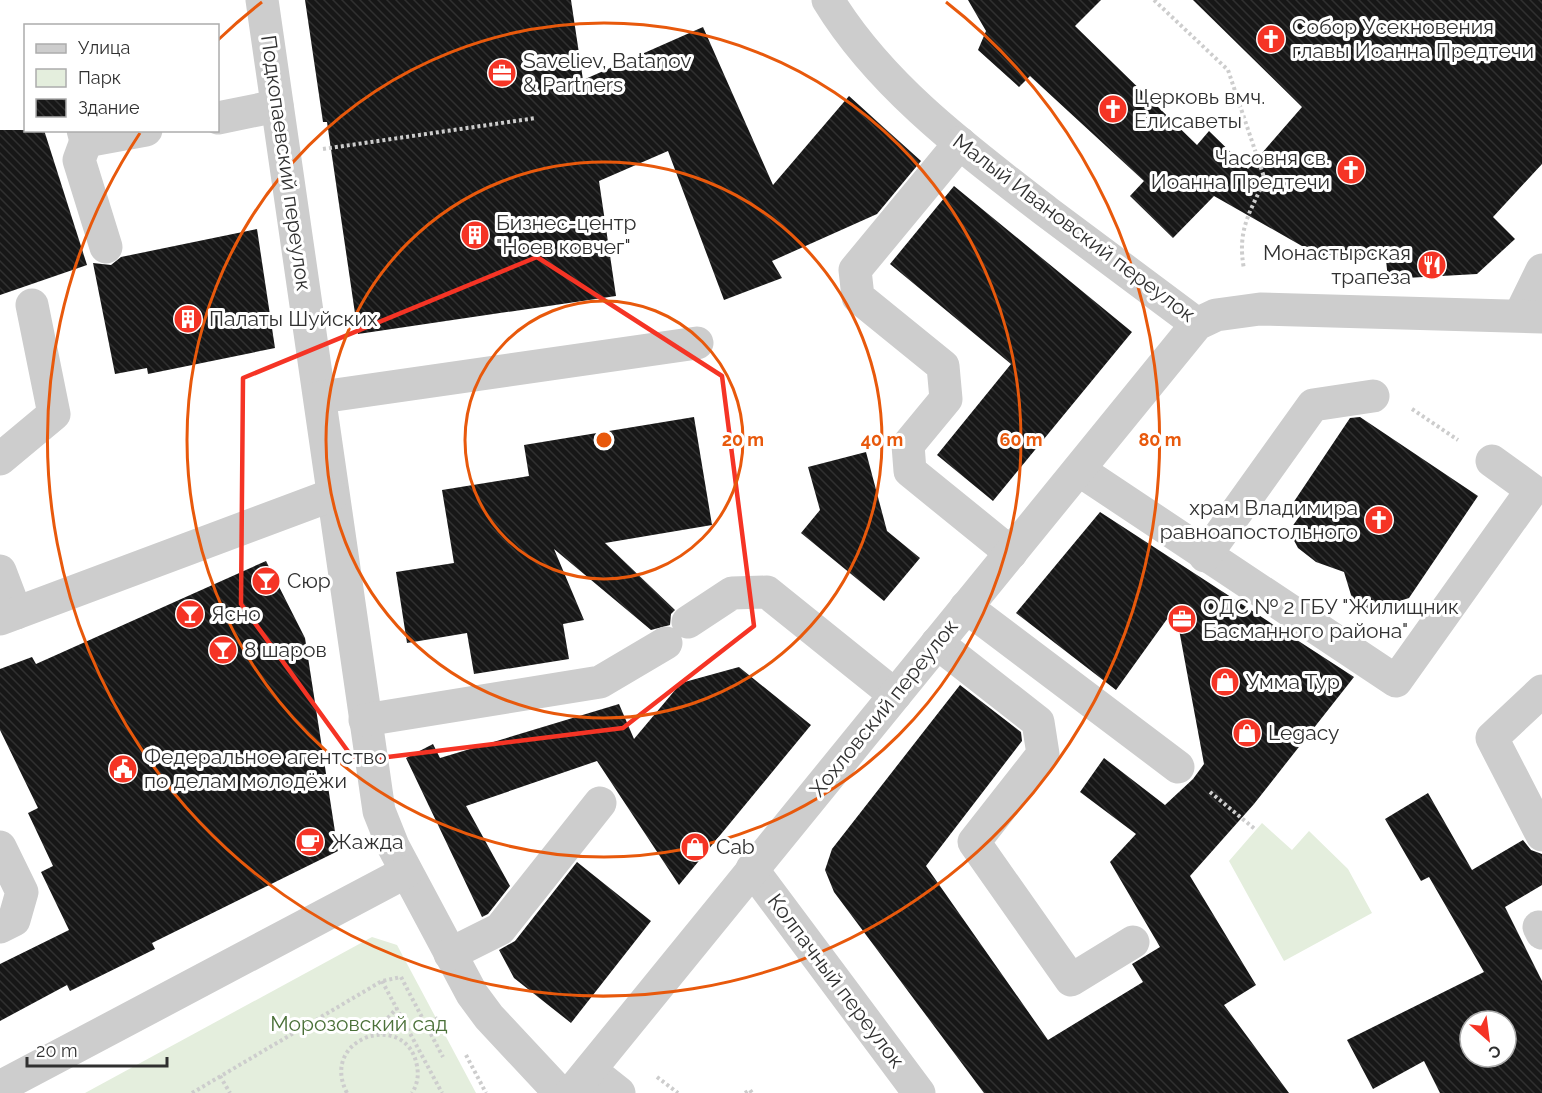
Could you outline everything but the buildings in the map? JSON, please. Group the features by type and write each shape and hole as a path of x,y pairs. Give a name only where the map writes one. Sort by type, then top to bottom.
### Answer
{"street":[{"name":"Подкопаевский переулок","path":"262,0 379,811 384,827 406,872 472,994 489,1017 560,1093"},
{"name":"Малый Ивановский переулок","path":"828,0 861,46 897,86 960,143 1197,324 1216,315 1260,309 1531,316"},
{"path":"219,118 277,106"},
{"path":"106,247 79,160 84,136 125,132"},
{"path":"960,143 855,270 858,297 943,366 946,399 908,446 910,471 1011,553"},
{"path":"1531,316 1542,270"},
{"path":"0,459 54,414 32,305"},
{"name":"Хохловский переулок","path":"580,1081 1197,324"},
{"path":"321,397 697,342"},
{"path":"1205,556 1313,405 1372,396"},
{"path":"1078,470 1396,681 1532,490 1492,461"},
{"path":"0,571 8,616 332,495"},
{"path":"365,720 600,682 677,633 732,593 767,592 895,695"},
{"path":"966,607 1178,767"},
{"path":"937,643 1038,722 1042,754 974,842 1071,980 1133,942"},
{"path":"1542,691 1491,738 1542,835"},
{"path":"450,954 500,929 600,803"},
{"path":"0,847 22,892 14,920 0,927"},
{"name":"Колпачный переулок","path":"752,869 919,1093"},
{"path":"0,1087 406,872"},
{"path":"580,1081 619,1093"}],"path":[{"path":"1154,0 1228,70 1265,180 1242,228 1240,249 1244,270"},
{"path":"330,148 536,118"},
{"path":"1372,396 1388,394 1492,461"},
{"path":"1207,789 1256,830"},
{"path":"192,1093 382,981 400,977 443,1057"},
{"path":"382,981 442,1093"},
{"path":"380,1034 385,1021 397,1008"},
{"path":"426,1025 444,1015"},
{"path":"347,1093 341,1071 345,1056 353,1045 366,1036 380,1034 394,1037 407,1045 416,1058 418,1073 412,1093"},
{"path":"220,1076 230,1093"},
{"path":"664,1083 678,1093"},
{"path":"745,1093 750,1090 752,1093"}],"highlighted area":[{"path":"537,257 722,376 754,626 623,728 355,761 241,604 243,378"}],"green space":[{"path":"1262,823 1292,850 1309,831 1348,869 1372,913 1284,961 1229,861"},
{"name":"Морозовский сад","path":"372,937 397,945 476,1093 85,1093"}],"place":[{"name":"Собор Усекновения главы Иоанна Предтечи","path":"1271,39"},
{"name":"Saveliev, Batanov & Partners","path":"502,73"},
{"name":"Церковь вмч. Елисаветы","path":"1113,109"},
{"name":"Часовня св. Иоанна Предтечи","path":"1351,170"},
{"name":"Бизнес-центр \"Ноев ковчег\"","path":"475,235"},
{"name":"Монастырская трапеза","path":"1432,265"},
{"name":"Палаты Шуйских","path":"188,319"},
{"name":"храм Владимира равноапостольного","path":"1379,520"},
{"name":"Сюр","path":"266,581"},
{"name":"Ясно","path":"190,614"},
{"name":"ОДС № 2 ГБУ \"Жилищник Басманного района\"","path":"1182,619"},
{"name":"8 шаров","path":"223,650"},
{"name":"Умма Тур","path":"1225,682"},
{"name":"Legacy","path":"1247,733"},
{"name":"Федеральное агентство по делам молодёжи","path":"123,769"},
{"name":"Жажда","path":"310,842"},
{"name":"Cab","path":"695,847"}]}
